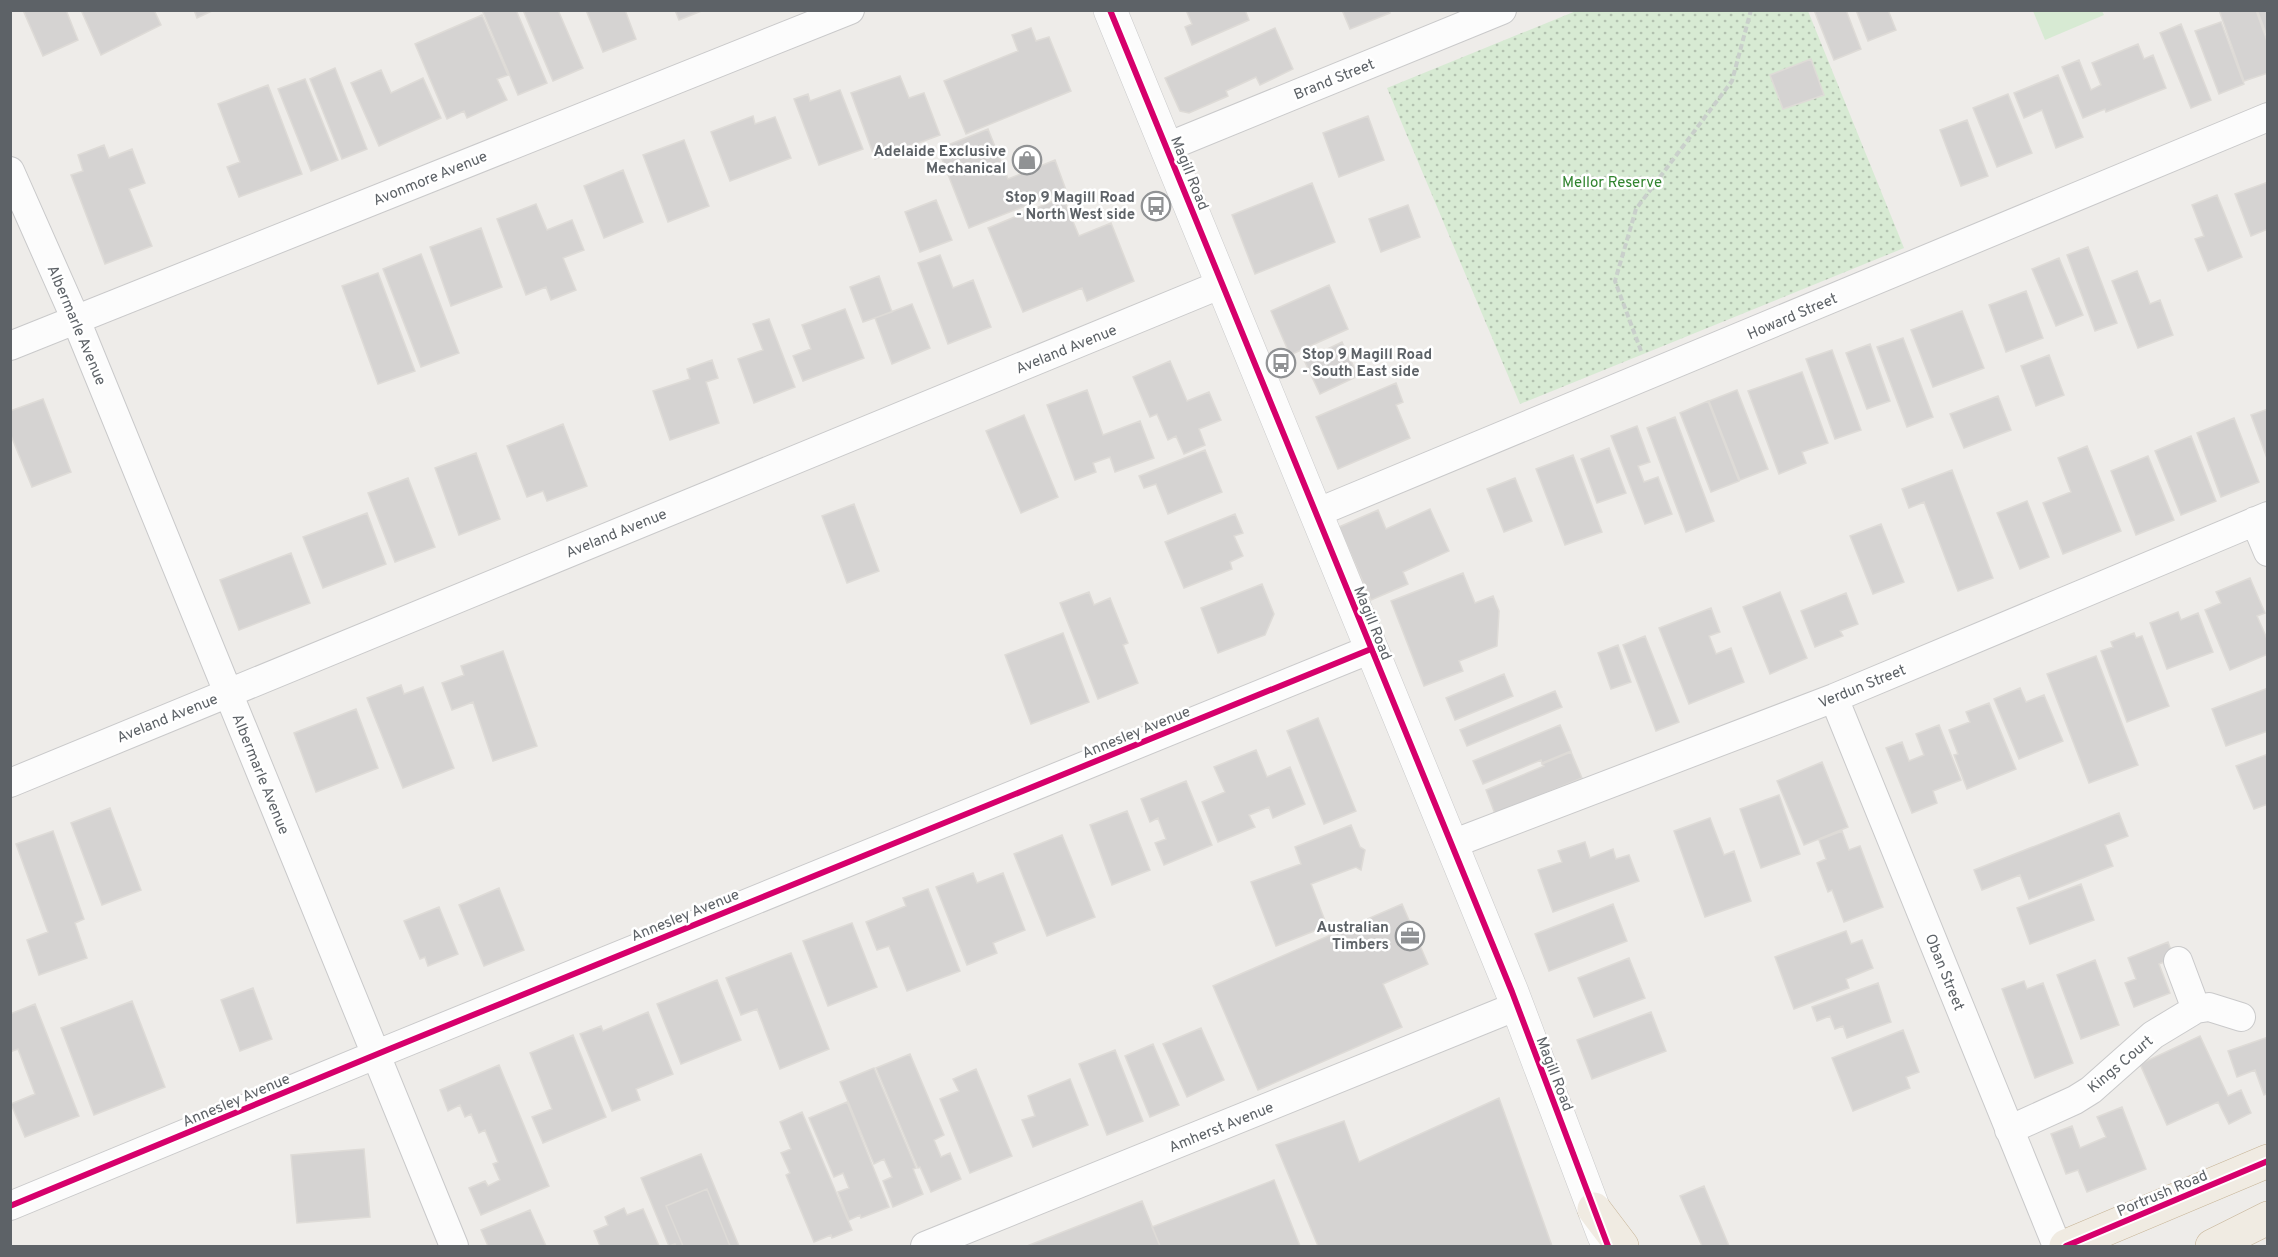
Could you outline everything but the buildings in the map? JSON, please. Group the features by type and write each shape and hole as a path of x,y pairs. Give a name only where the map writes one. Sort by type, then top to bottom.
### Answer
{"highway":[{"name":"Portrush Road","path":"2066,1246 2268,1161"},
{"path":"1594,1209 1622,1246"},
{"path":"2212,1246 2268,1218"}],"main road":[{"name":"Magill Road","path":"1110,10 1452,844 1517,1006 1608,1246"}],"street":[{"name":"Avonmore Avenue","path":"10,346 850,10"},
{"name":"Brand Street","path":"1167,147 1502,10"},
{"name":"Howard Street","path":"1316,513 2268,117"},
{"name":"Albermarle Avenue","path":"10,171 76,320 454,1246"},
{"name":"Aveland Avenue","path":"10,783 1222,284"},
{"path":"2261,519 2268,552"},
{"name":"Verdun Street","path":"1452,844 1834,698 2261,519"},
{"name":"Annesley Avenue","path":"10,1206 376,1054 1371,649"},
{"name":"Oban Street","path":"1834,698 2057,1246"},
{"path":"2178,961 2196,1009 2209,1007 2241,1017"},
{"name":"Amherst Avenue","path":"925,1246 1517,1006"},
{"name":"Kings Court","path":"2009,1130 2075,1100 2091,1090 2153,1035 2196,1009"}],"path":[{"path":"1650,375 1615,281 1636,209 1732,81 1751,10"}],"green space":[{"name":"Mellor Reserve","path":"1576,11 1808,11 1904,248 1520,404 1387,88"},
{"path":"2033,11 2102,11 2104,15 2045,40"}],"cycle path":[{"path":"1110,10 1512,992 1608,1246"},
{"path":"10,1206 1371,649"},
{"path":"2066,1246 2268,1161"}],"place":[{"name":"Adelaide Exclusive Mechanical","path":"1027,160"},
{"name":"Stop 9 Magill Road - North West side","path":"1156,206"},
{"name":"Stop 9 Magill Road - South East side","path":"1281,363"},
{"name":"Australian Timbers","path":"1410,936"}]}
